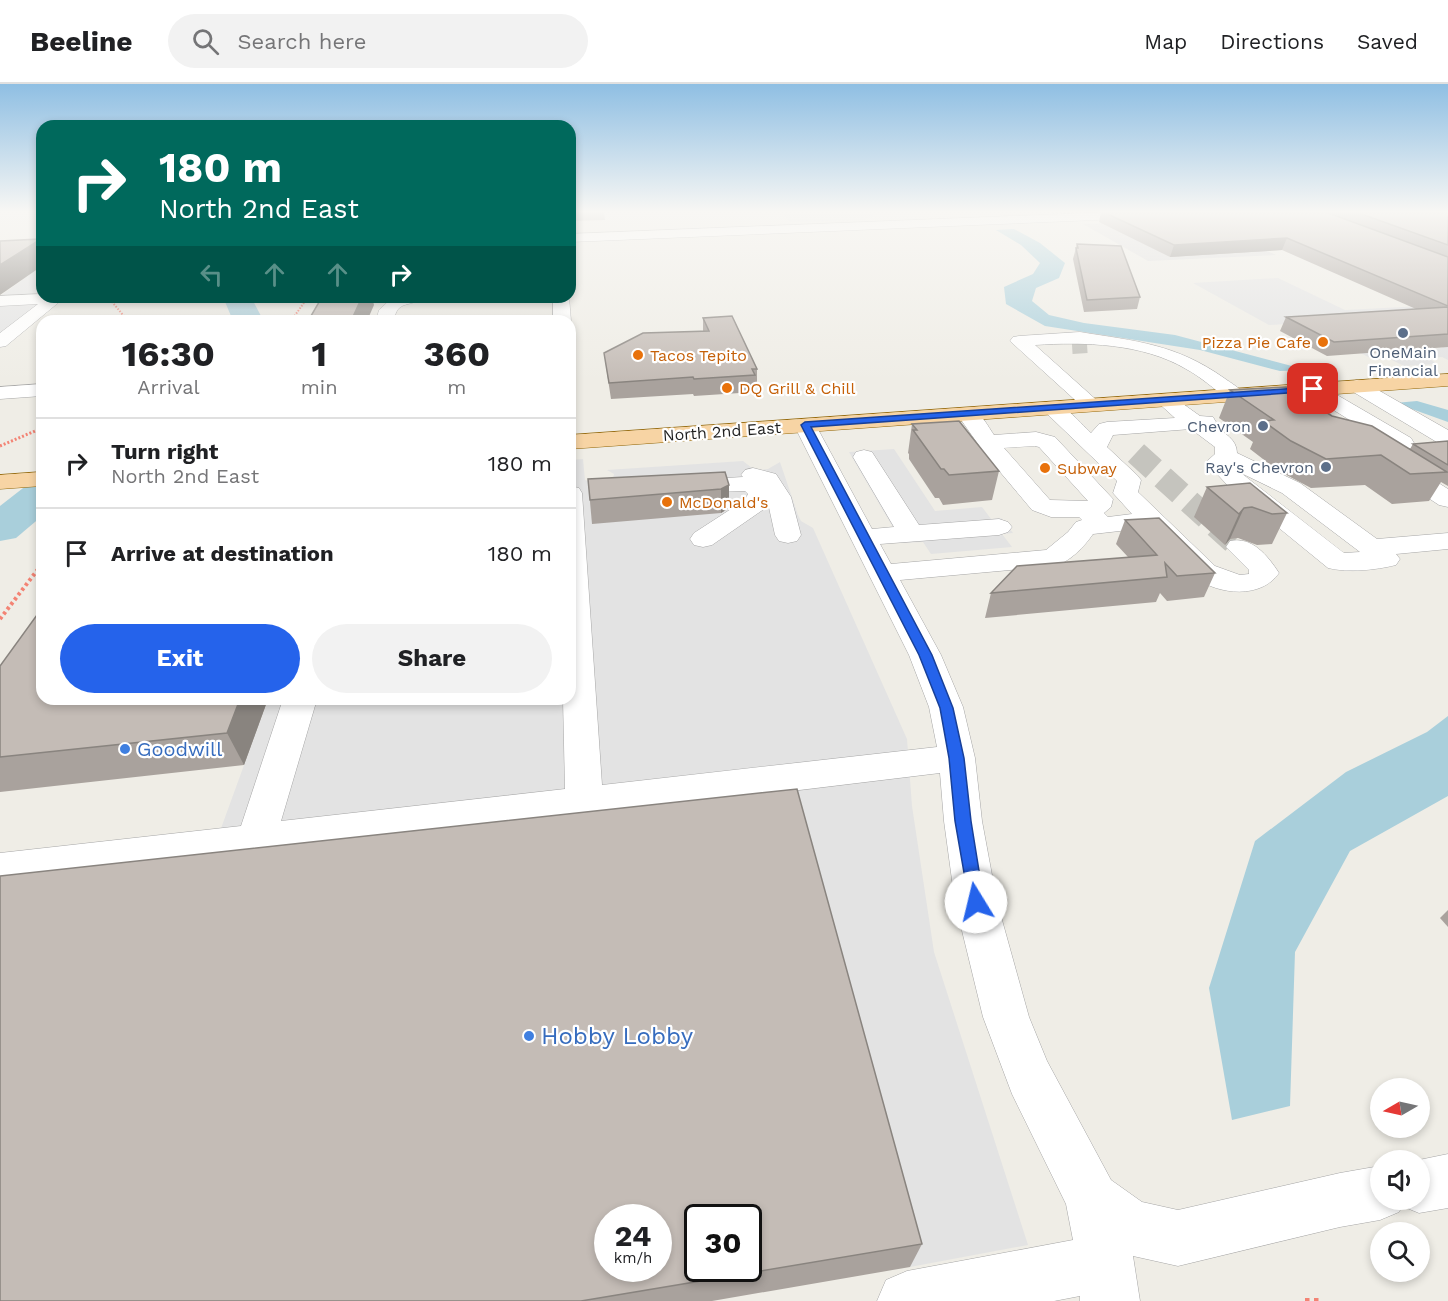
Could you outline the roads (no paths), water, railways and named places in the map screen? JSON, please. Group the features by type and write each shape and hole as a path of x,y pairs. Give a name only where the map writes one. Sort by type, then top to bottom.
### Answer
{"main road":[{"name":"North 2nd East","path":"576,442 1448,380"},
{"path":"0,482 36,479"}],"street":[{"path":"0,301 36,299"},
{"path":"0,342 51,303"},
{"path":"386,315 388,308 394,303"},
{"path":"1092,405 1019,341 1080,337 1117,342 1161,352 1186,362 1234,395"},
{"path":"0,342 28,341"},
{"path":"1027,348 1117,342"},
{"path":"1357,386 1448,439"},
{"path":"1313,389 1404,444"},
{"path":"0,393 36,390"},
{"path":"1264,393 1292,412"},
{"path":"1166,400 1224,439 1386,560 1338,562 1238,483 1224,439"},
{"path":"1051,408 1177,522 1192,542 1192,560"},
{"path":"968,414 988,442 1041,505 1094,517 1152,520"},
{"path":"805,425 925,655 946,708 957,758 963,821 976,902 1006,1017 1029,1077 1092,1199 1108,1281 907,1301"},
{"path":"1095,448 1100,435 1107,429 1224,439"},
{"path":"1130,447 1131,441 1137,436 1162,436 1189,444 1224,439"},
{"path":"874,555 1054,558 1077,538 1094,517 1101,499 1047,442 1036,439 988,442"},
{"path":"1448,439 1371,450 1448,500"},
{"path":"864,457 911,534"},
{"path":"737,537 757,527 769,516 760,494 752,484 663,484 751,474 768,479 779,496 788,535"},
{"path":"1129,480 1125,493 1205,572 1222,580 1240,584 1259,580 1265,573 1260,565 1239,547"},
{"path":"579,491 584,802"},
{"path":"703,539 755,504 760,494"},
{"path":"874,555 911,534 999,526"},
{"path":"1371,548 1448,541"},
{"path":"256,840 298,705"},
{"path":"0,870 957,758"},
{"path":"1430,1184 1448,1181"},
{"path":"1092,1199 1130,1227 1178,1238 1370,1195"}],"water":[{"path":"1037,268 1063,268 1059,278 1036,288 1032,301 1049,315 1084,323 1175,335 1307,370 1280,371 1200,350 1045,326 1006,304 1004,287 1033,274"},
{"path":"1417,401 1448,410 1448,422 1395,403"},
{"path":"1448,716 1448,796 1350,851 1295,952 1290,1106 1232,1120 1209,988 1255,841 1346,772 1427,732"}],"waterway":[{"path":"240,303 246,315"},
{"path":"0,528 36,499"}],"tunnel":[{"path":"1072,345 1087,344"},
{"path":"1136,453 1239,547"}],"place":[{"name":"OneMain Financial","path":"1403,333"},
{"name":"Pizza Pie Cafe","path":"1323,342"},
{"name":"Tacos Tepito","path":"638,355"},
{"name":"DQ Grill & Chill","path":"727,388"},
{"name":"Chevron","path":"1263,426"},
{"name":"Ray's Chevron","path":"1326,467"},
{"name":"Subway","path":"1045,468"},
{"name":"McDonald's","path":"667,502"},
{"name":"Goodwill","path":"125,749"},
{"name":"Hobby Lobby","path":"529,1036"}]}
